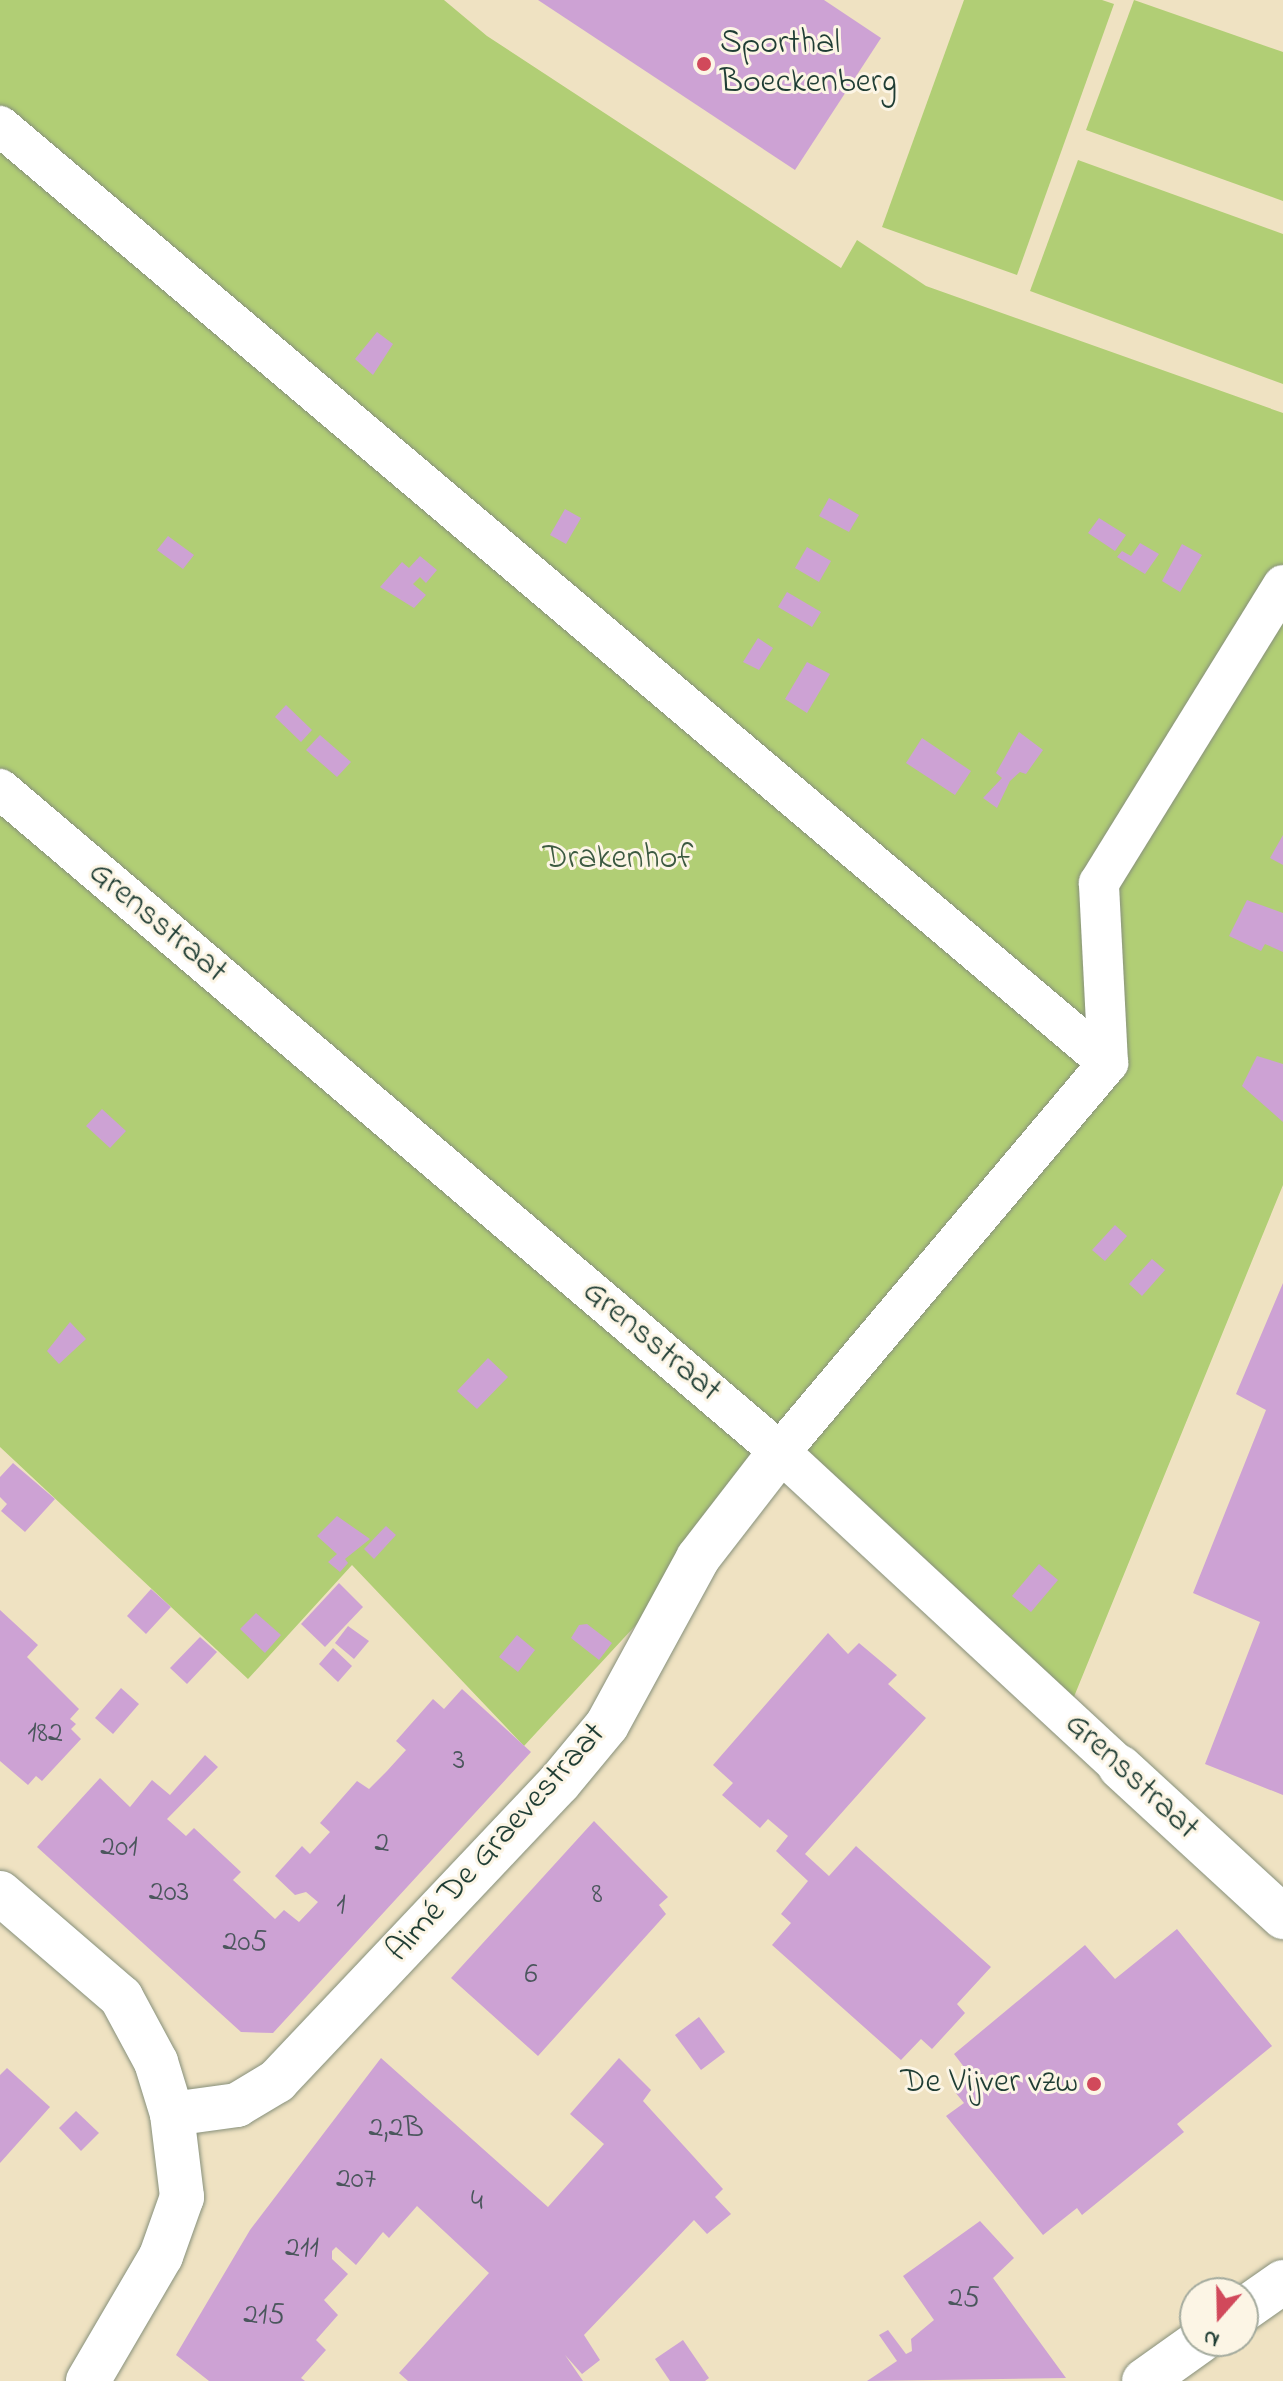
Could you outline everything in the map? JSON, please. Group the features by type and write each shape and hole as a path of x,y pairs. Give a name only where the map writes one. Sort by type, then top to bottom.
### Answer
{"street":[{"path":"3,135 1108,1063"},
{"path":"780,1452 1108,1063 1099,883 1283,585"},
{"name":"Grensstraat","path":"0,789 780,1452 1283,1917"},
{"name":"Aimé De Graevestraat","path":"172,2114 237,2105 277,2081 559,1783 607,1725 698,1558 780,1452"},
{"path":"3,1902 121,1997 156,2062 172,2114 182,2197 161,2256 88,2381"},
{"path":"1259,2299 1283,2282"},
{"path":"1144,2381 1179,2356"}],"green space":[{"name":"Drakenhof","path":"0,0 444,0 487,36 841,268 857,240 926,286 1283,413 1283,1185 1071,1704 794,1454 524,1746 352,1565 248,1679 0,1447"},
{"path":"964,0 1102,0 1114,4 1017,275 882,227"},
{"path":"1134,0 1283,52 1283,201 1086,130"},
{"path":"1078,160 1283,234 1283,384 1030,291"}],"building":[{"path":"538,0 824,0 881,38 795,170"},
{"path":"377,332 393,344 373,375 355,359"},
{"path":"829,498 859,515 849,532 819,516"},
{"path":"565,509 581,518 566,544 550,535"},
{"path":"1099,518 1126,535 1115,551 1088,533"},
{"path":"168,536 194,555 183,569 157,550"},
{"path":"1140,543 1159,554 1145,574 1117,557 1122,551 1131,556"},
{"path":"1182,544 1202,555 1180,592 1162,581"},
{"path":"807,547 831,561 819,582 795,568"},
{"path":"420,556 437,570 426,583 420,577 413,584 426,595 414,608 380,587 402,562 409,568"},
{"path":"787,592 821,612 812,627 778,607"},
{"path":"758,638 773,648 759,670 743,662"},
{"path":"807,662 830,674 807,713 785,699"},
{"path":"286,705 312,730 301,742 275,717"},
{"path":"1019,732 1043,750 1026,774 1020,772 1010,781 997,808 983,798 1002,778 996,773"},
{"path":"320,735 351,762 337,777 306,750"},
{"path":"922,738 971,771 955,795 906,763"},
{"path":"1283,835 1283,865 1270,858"},
{"path":"1247,900 1283,913 1283,952 1265,944 1261,951 1229,936"},
{"path":"1257,1056 1283,1064 1283,1122 1242,1086"},
{"path":"102,1109 126,1131 110,1148 86,1126"},
{"path":"1115,1225 1127,1236 1105,1261 1092,1250"},
{"path":"1152,1259 1165,1270 1142,1296 1129,1284"},
{"path":"1283,1283 1283,1795 1205,1764 1260,1622 1193,1593 1266,1410 1236,1394"},
{"path":"70,1322 86,1339 59,1364 47,1351"},
{"path":"488,1358 508,1377 477,1409 457,1391"},
{"path":"13,1463 55,1499 25,1532 1,1511 7,1504 0,1497 0,1477"},
{"path":"337,1516 370,1539 345,1559 348,1563 340,1572 328,1562 337,1554 317,1536"},
{"path":"386,1526 396,1535 374,1559 364,1549"},
{"path":"1039,1564 1058,1580 1031,1612 1012,1596"},
{"path":"339,1583 363,1607 325,1647 301,1624"},
{"path":"151,1589 171,1607 146,1634 127,1616"},
{"path":"0,1610 38,1645 27,1657 79,1709 70,1719 76,1724 71,1729 81,1739 42,1781 36,1776 28,1785 0,1761"},
{"path":"256,1613 281,1635 265,1653 240,1629"},
{"path":"587,1624 612,1643 599,1660 571,1638 579,1625"},
{"path":"348,1626 369,1641 354,1659 335,1643"},
{"path":"828,1633 848,1654 859,1643 897,1675 888,1684 926,1718 805,1854 829,1876 856,1846 991,1967 957,2004 965,2013 932,2049 921,2039 901,2060 772,1945 791,1923 781,1914 808,1881 776,1851 788,1836 768,1819 760,1828 722,1795 733,1783 713,1765"},
{"path":"517,1635 535,1650 518,1672 499,1657"},
{"path":"200,1637 217,1652 187,1684 170,1668"},
{"path":"333,1648 352,1666 338,1682 319,1664"},
{"path":"121,1688 139,1704 113,1734 95,1718"},
{"path":"462,1689 531,1752 273,2033 241,2032 37,1847 100,1778 130,1807 152,1780 170,1795 205,1755 218,1767 167,1819 186,1836 194,1828 241,1872 233,1880 275,1919 284,1910 299,1922 318,1902 306,1892 295,1895 275,1876 302,1846 310,1854 330,1832 320,1823 357,1781 369,1789 406,1750 396,1741 433,1699 444,1709"},
{"path":"594,1821 668,1897 659,1905 666,1914 538,2056 451,1978"},
{"name":"De Vijver vzw","path":"1177,1929 1272,2046 1177,2124 1184,2132 1082,2215 1077,2208 1043,2235 946,2116 964,2103 955,2092 971,2076 954,2054 1085,1945 1115,1979"},
{"path":"699,2017 725,2052 701,2070 675,2035"},
{"path":"381,2058 548,2207 604,2144 570,2114 619,2058 651,2090 643,2101 723,2189 715,2197 731,2214 707,2234 694,2220 584,2335 600,2360 582,2374 565,2355 583,2381 408,2381 399,2373 489,2273 417,2206 389,2238 383,2232 356,2265 336,2247 332,2251 332,2259 348,2274 324,2300 338,2315 316,2340 326,2350 301,2378 305,2381 209,2381 176,2355 250,2230"},
{"path":"7,2068 50,2107 0,2163 0,2075"},
{"path":"76,2111 99,2133 81,2151 59,2128"},
{"path":"980,2221 1014,2258 993,2278 1066,2378 867,2381 897,2361 879,2335 888,2330 906,2354 912,2351 911,2339 934,2320 903,2276"},
{"path":"683,2340 709,2378 705,2381 670,2381 655,2359"}],"place":[{"name":"Sporthal Boeckenberg","path":"704,64"},
{"name":"De Vijver vzw","path":"1094,2084"}]}
